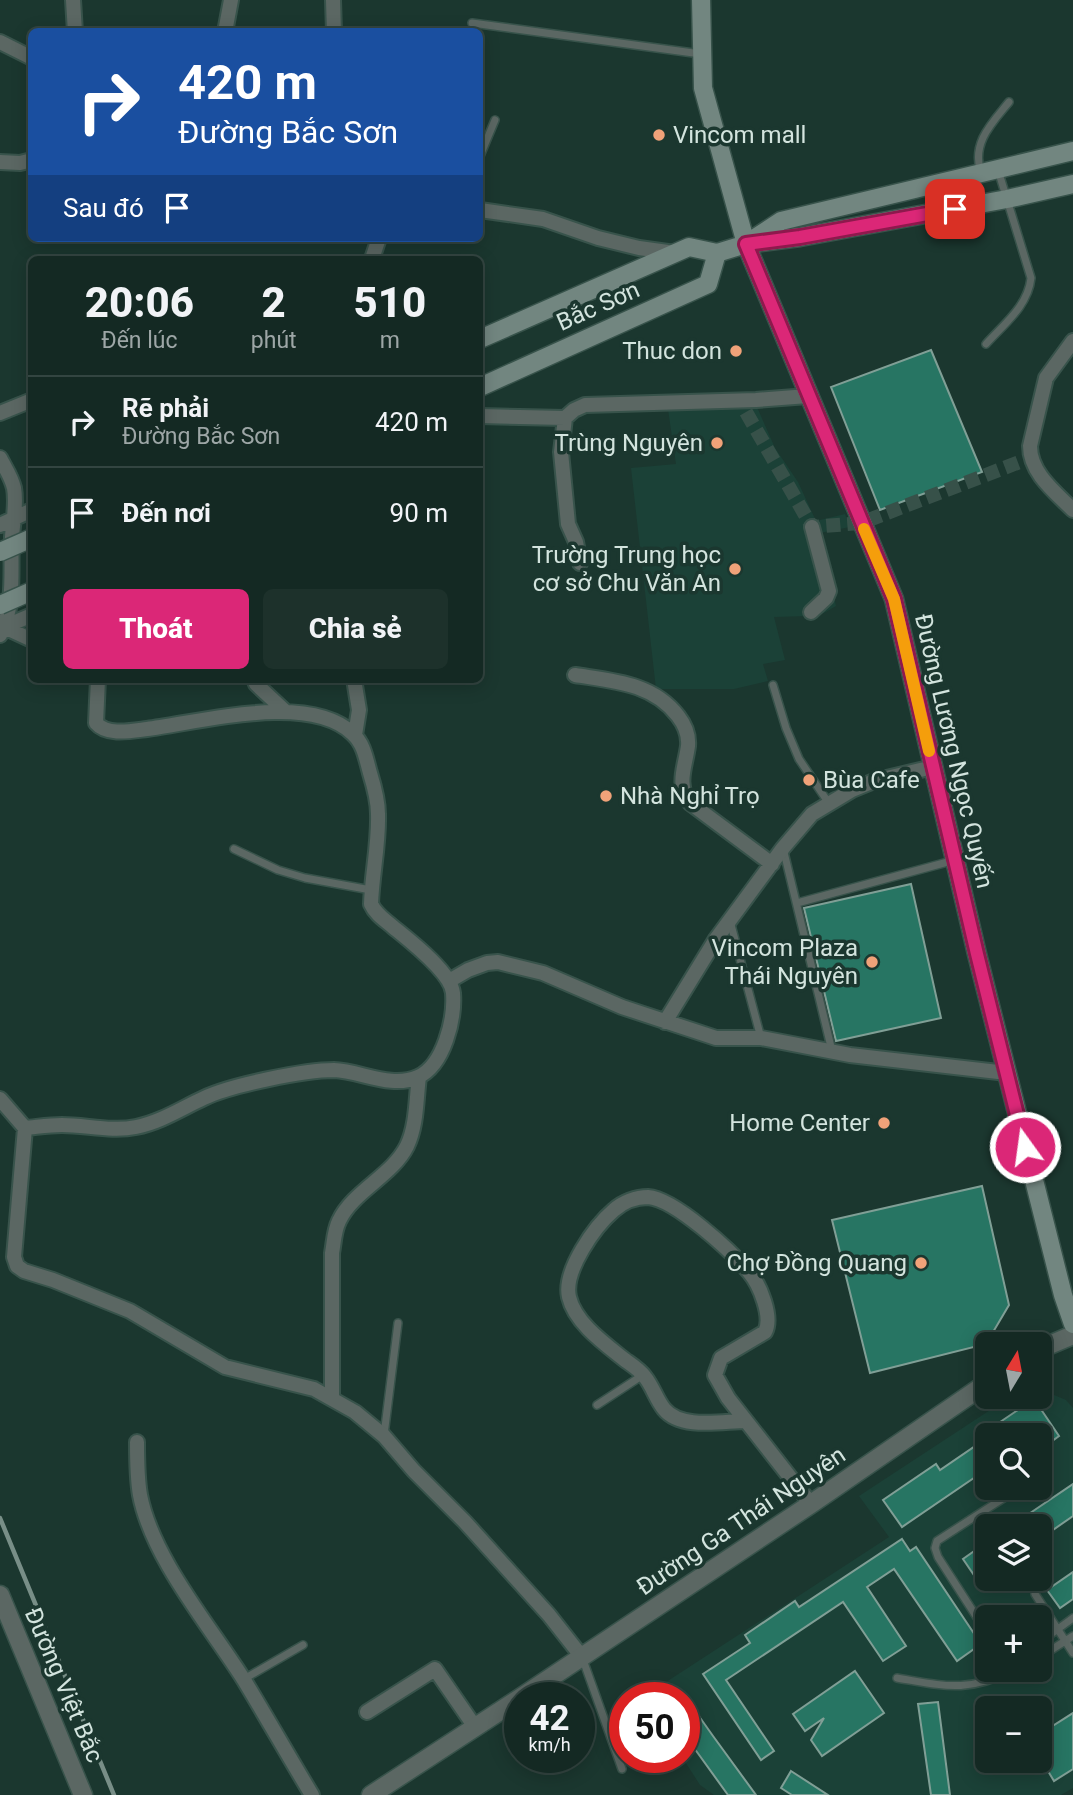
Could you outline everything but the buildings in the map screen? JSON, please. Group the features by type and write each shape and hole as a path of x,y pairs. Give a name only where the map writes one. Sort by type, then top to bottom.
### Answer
{"main road":[{"name":"Đường Lương Ngọc Quyến","path":"701,0 703,88 746,244 894,599 1007,1073 1063,1295 1073,1324"},
{"path":"746,244 781,221 1073,151"},
{"path":"746,244 800,237 1007,199 1073,184"},
{"name":"Bắc Sơn","path":"483,339 688,247 717,253 746,244"},
{"name":"Bắc Sơn","path":"483,386 708,284 717,253"},
{"path":"0,552 28,540"},
{"path":"0,605 28,592"}],"street":[{"path":"73,0 75,28"},
{"path":"226,28 230,0"},
{"path":"333,0 334,28"},
{"path":"0,42 28,56"},
{"path":"0,162 28,161"},
{"path":"483,210 543,219 598,238 675,253"},
{"path":"1073,341 1046,378 1030,446 1030,458 1038,474 1073,510"},
{"path":"580,563 576,542 568,524 561,452 565,418 574,410 585,405 808,396"},
{"path":"0,413 28,402"},
{"path":"483,416 565,418"},
{"path":"0,458 11,477 15,491 7,522 13,577 9,610 2,631"},
{"path":"7,522 28,512"},
{"path":"811,612 826,598 829,591 812,527"},
{"path":"2,631 28,617"},
{"path":"2,631 28,639"},
{"path":"575,675 634,685 669,704 687,730 688,743 681,783 683,794 690,803 772,864"},
{"path":"25,1128 61,1125 133,1128 154,1123 207,1097 239,1086 311,1072 334,1070 381,1080 401,1081 419,1077 440,1057 449,1035 453,992 449,981 431,959 373,909 377,793 363,748 355,735 341,724 320,716 286,712 127,731 106,730 96,723 98,683"},
{"path":"256,683 286,712"},
{"path":"355,683 359,710 355,735"},
{"path":"665,1022 716,939 783,848 812,814 828,802 874,781 933,767"},
{"path":"449,981 487,963 513,965 543,973 622,1007 716,1038 761,1038 832,1052 1007,1073"},
{"path":"332,1398 332,1253 337,1228 346,1209 406,1148 413,1128 419,1077"},
{"path":"0,1099 25,1128 14,1257 17,1266 130,1311 225,1367 301,1385 332,1398 355,1412 384,1436 414,1471 510,1570 582,1657"},
{"path":"746,1421 697,1422 679,1419 666,1412 644,1375 587,1327 572,1306 568,1285 579,1256 592,1235 615,1209 629,1200 645,1197 660,1199 679,1209 751,1274 762,1296 768,1320 765,1332 728,1353 717,1365 715,1375 717,1382 746,1421 811,1504"},
{"path":"1052,1344 1073,1335"},
{"name":"Đường Ga Thái Nguyên","path":"544,1682 975,1391"},
{"path":"137,1442 140,1495 147,1518 192,1603 243,1679 312,1795"},
{"name":"Đường Việt Bắc","path":"0,1595 83,1795"},
{"path":"366,1712 435,1669 475,1727"},
{"name":"Đường Ga Thái Nguyên","path":"371,1795 504,1708"}],"lane":[{"path":"472,23 702,54"},
{"path":"986,344 1021,306 1030,291 1031,278 1007,199 990,171 977,162 978,150 986,130 1009,102"},
{"path":"483,149 495,121"},
{"path":"773,685 799,759 828,802"},
{"path":"783,848 832,1052"},
{"path":"234,849 278,870 305,878 372,890"},
{"path":"797,903 955,860"},
{"path":"730,921 761,1038"},
{"path":"384,1436 398,1323"},
{"path":"597,1405 644,1375"},
{"path":"975,1614 938,1557 937,1541 942,1535 1000,1500"},
{"path":"1035,1594 1073,1653"},
{"path":"1052,1633 1073,1618"},
{"path":"1052,1649 1073,1636"},
{"path":"243,1679 303,1645"},
{"path":"582,1657 609,1733"},
{"path":"897,1678 954,1687 983,1682"}],"shaded area":[{"name":"Trường Trung học cơ sở Chu Văn An","path":"757,407 775,448 798,482 816,521 845,514 850,527 820,533 836,606 824,613 809,616 774,617 785,660 763,664 768,681 734,689 656,689 631,468 676,464 668,409"},
{"path":"1052,1394 1066,1400 1073,1408 1073,1788 1061,1795 714,1795 700,1785 692,1773 700,1773 700,1682 666,1682 889,1537 859,1496 992,1409 1052,1409"}],"tunnel":[{"path":"746,412 812,527 861,523 1030,458"}],"railway":[{"path":"0,1518 114,1795"}],"slow traffic":[{"path":"864,529 894,599 929,751"}],"place":[{"name":"Vincom mall","path":"659,135"},
{"name":"Thuc don","path":"736,351"},
{"name":"Trùng Nguyên","path":"717,443"},
{"name":"Trường Trung học cơ sở Chu Văn An","path":"735,569"},
{"name":"Bùa Cafe","path":"809,780"},
{"name":"Nhà Nghỉ Trọ","path":"606,796"},
{"name":"Vincom Plaza Thái Nguyên","path":"872,962"},
{"name":"Home Center","path":"884,1123"},
{"name":"Chợ Đồng Quang","path":"921,1263"}],"route":[{"path":"955,209 746,244 894,599 1025,1147"}]}
